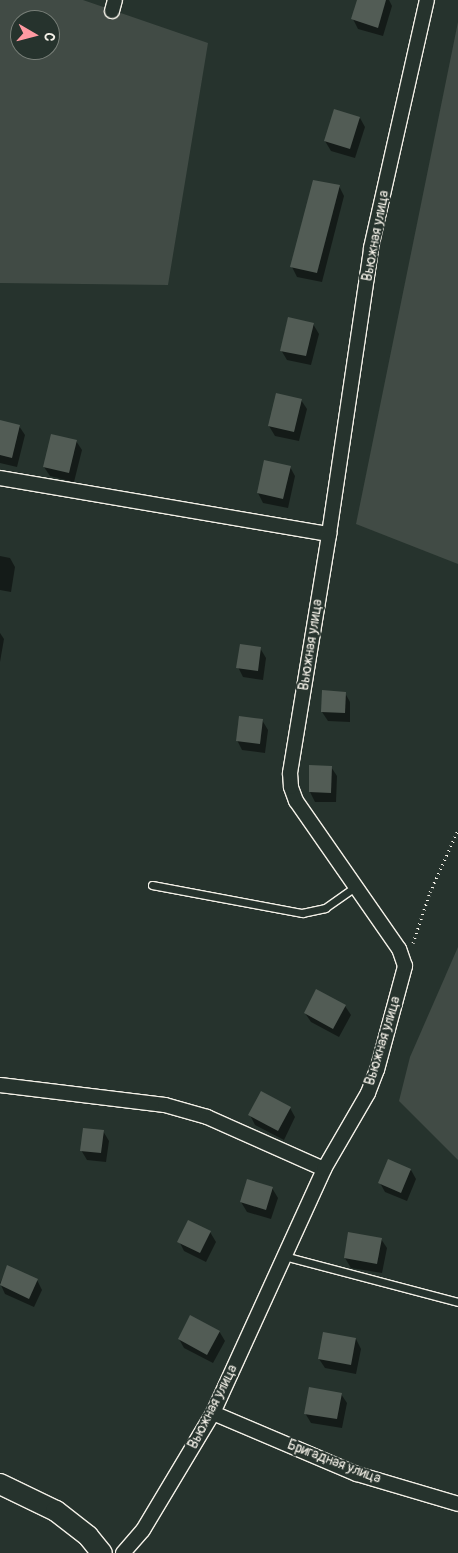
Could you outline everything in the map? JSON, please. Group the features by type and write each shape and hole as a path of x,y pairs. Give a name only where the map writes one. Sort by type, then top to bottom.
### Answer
{"street":[{"name":"Вьюжная улица","path":"123,1553 143,1530 213,1413 324,1169 374,1077 405,966 400,949 296,801 291,787 290,773 329,534 372,248 427,0"},
{"path":"0,478 329,534"},
{"path":"0,1085 165,1105 207,1117 324,1169"},
{"name":"Бригадная улица","path":"213,1413 357,1474 458,1504"},
{"path":"0,1484 56,1511 88,1536 102,1553"}],"lane":[{"path":"152,885 302,914 325,908 356,886"},
{"path":"284,1256 458,1302"}],"path":[{"path":"405,966 430,892 458,830"}],"shaded area":[{"path":"0,0 83,0 208,43 168,285 0,283"},
{"path":"458,22 458,564 356,524"},
{"path":"458,947 458,1160 399,1101 410,1057"}],"building":[{"path":"357,0 386,0 378,28 351,19"},
{"path":"334,109 360,117 350,149 324,141"},
{"path":"313,180 340,185 317,273 290,267"},
{"path":"288,317 314,323 306,356 280,351"},
{"path":"276,393 302,399 294,432 268,426"},
{"path":"0,420 20,425 12,458 0,455"},
{"path":"51,434 77,440 69,473 43,467"},
{"path":"264,460 291,466 283,499 257,493"},
{"path":"240,644 261,647 258,671 236,668"},
{"path":"322,690 346,692 345,713 321,712"},
{"path":"239,716 263,719 260,744 236,741"},
{"path":"309,765 332,766 331,793 309,792"},
{"path":"316,989 346,1005 333,1029 304,1013"},
{"path":"261,1091 291,1107 278,1131 248,1115"},
{"path":"83,1128 104,1130 101,1153 80,1151"},
{"path":"388,1159 411,1169 401,1193 378,1183"},
{"path":"247,1179 273,1187 266,1210 240,1202"},
{"path":"188,1220 211,1231 200,1253 177,1242"},
{"path":"348,1232 382,1238 377,1264 344,1258"},
{"path":"7,1265 38,1279 29,1299 0,1285"},
{"path":"190,1315 220,1331 207,1355 178,1339"},
{"path":"323,1332 356,1338 351,1365 318,1359"},
{"path":"309,1387 342,1393 337,1419 304,1414"}]}
